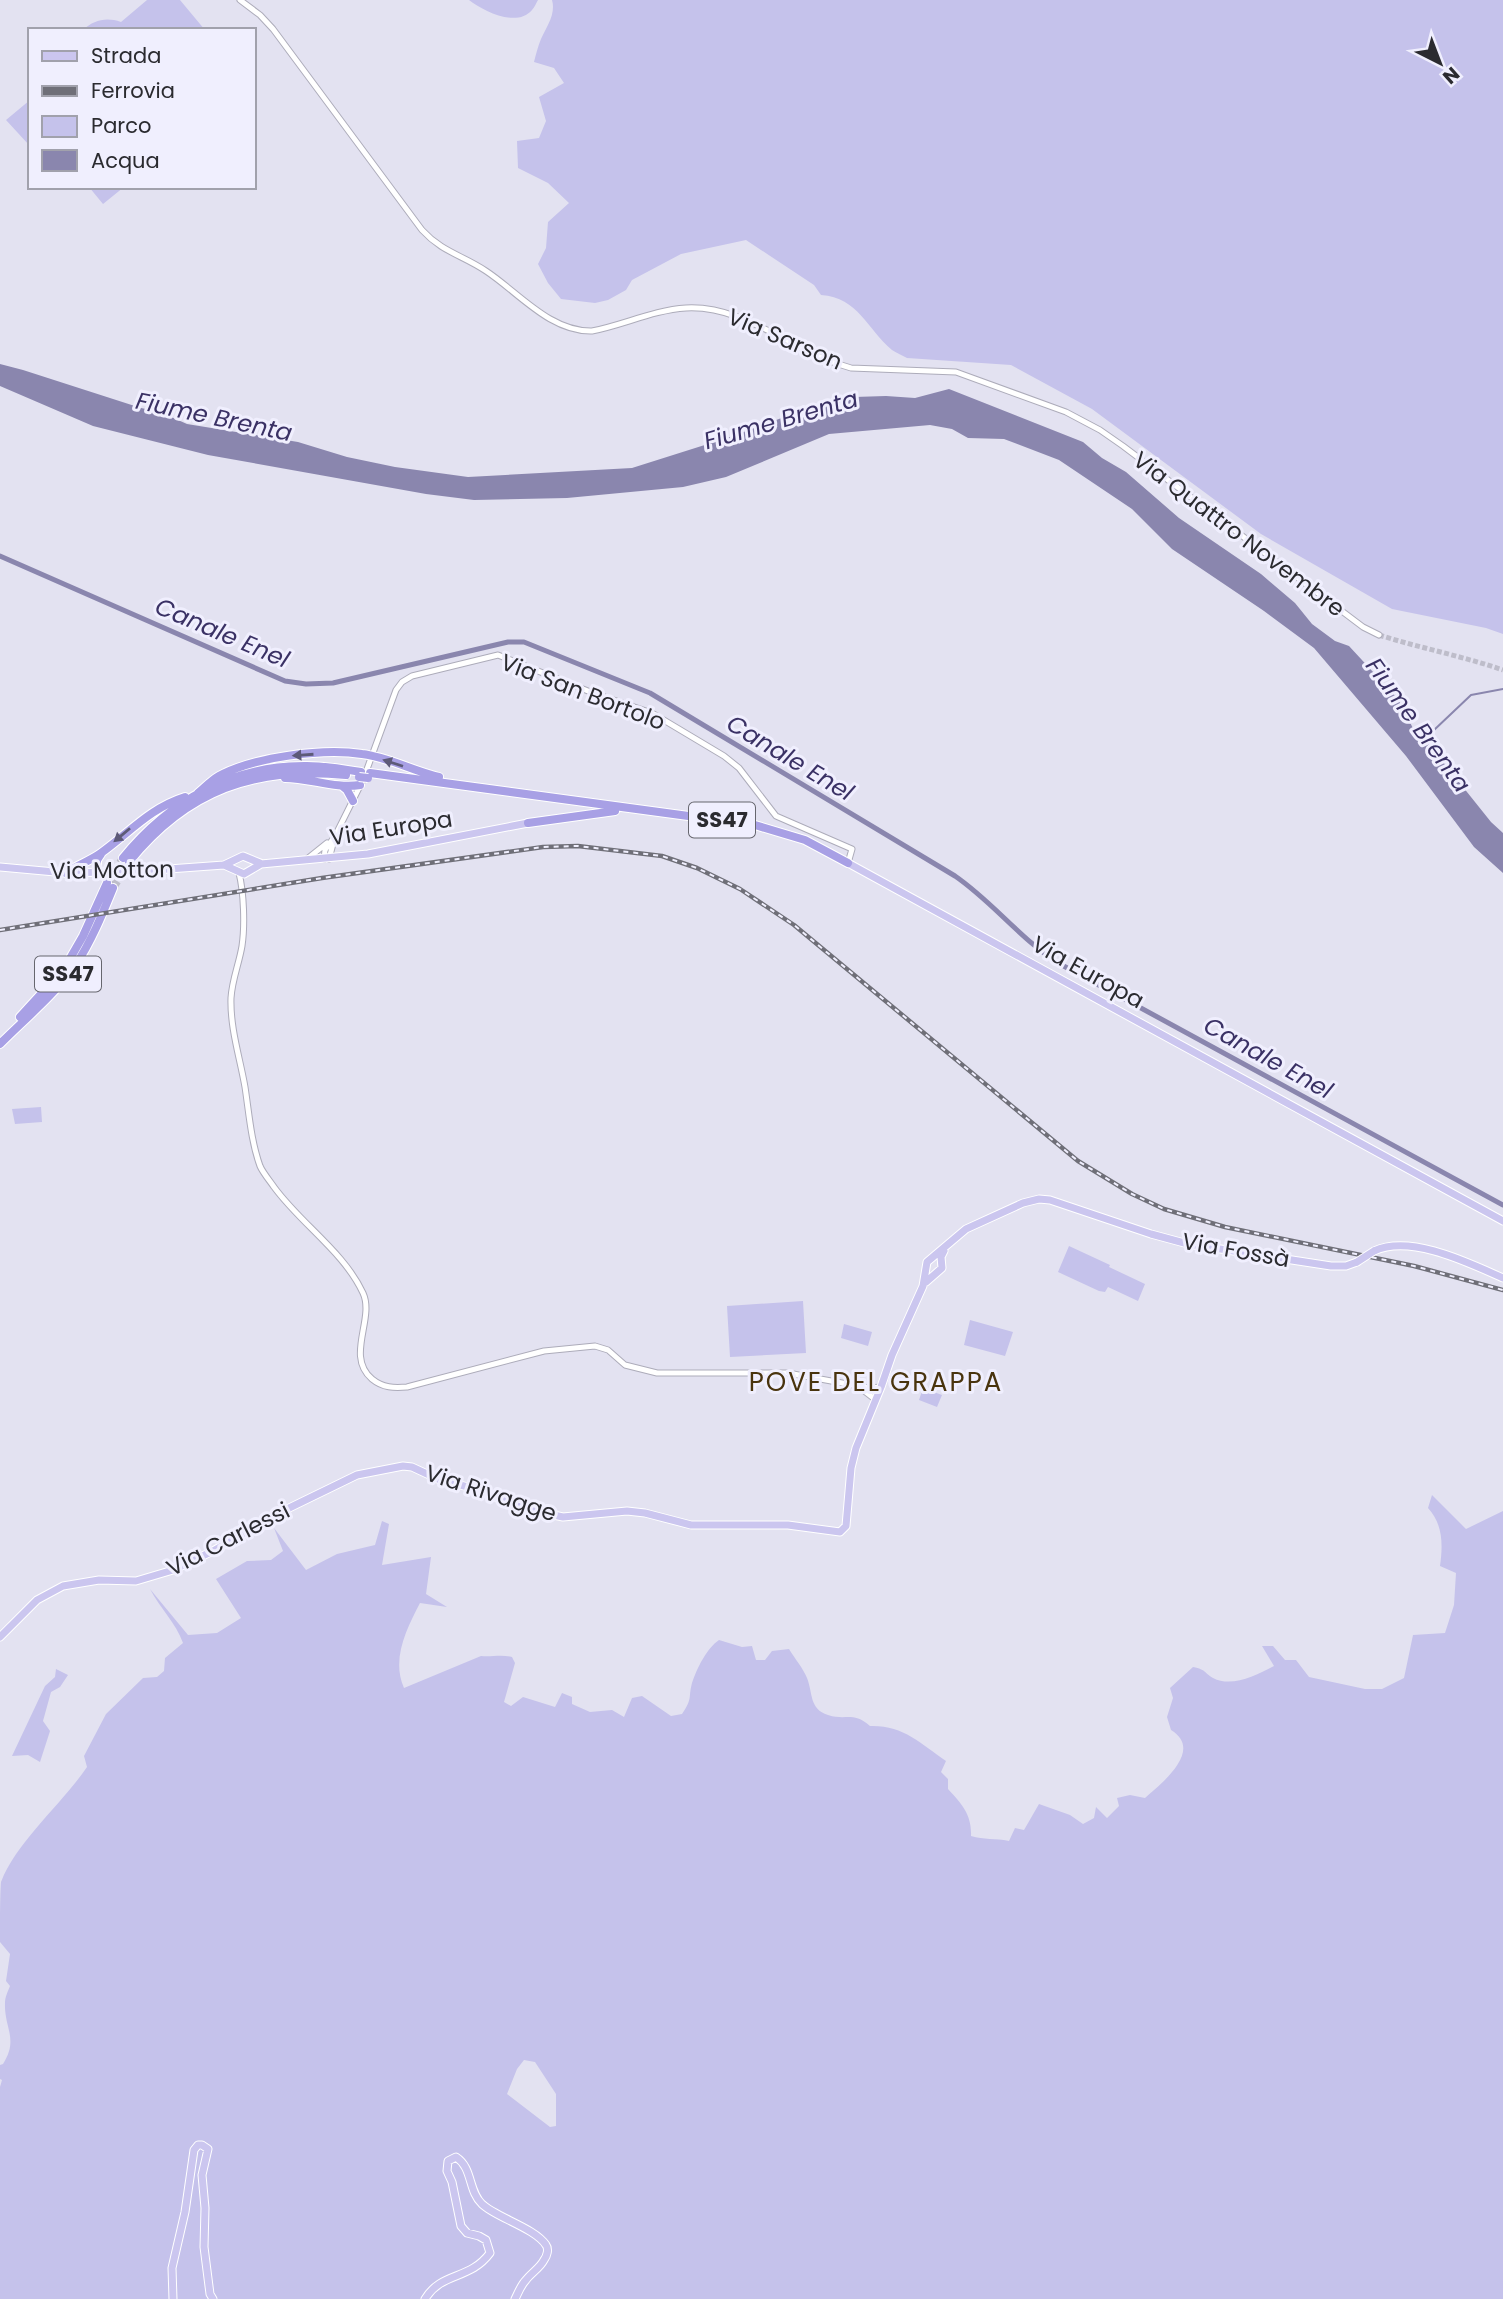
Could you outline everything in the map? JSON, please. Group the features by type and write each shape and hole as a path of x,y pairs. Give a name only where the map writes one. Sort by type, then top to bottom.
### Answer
{"highway":[{"path":"66,873 103,852 141,820 167,803 196,794 218,777 274,758 341,753 371,756 462,785"},
{"name":"SS47","path":"589,804 561,803 364,777 308,766 270,768 249,772 196,794 151,827 126,860 187,807 218,791 264,776 305,772 364,777 462,785 637,810"},
{"path":"264,776 318,780 342,786 353,801"},
{"path":"342,786 364,777"},
{"path":"528,824 593,813 637,810"},
{"name":"Via Europa","path":"637,810 771,828 805,840 848,863"},
{"path":"97,872 97,860 103,852"},
{"name":"SS47","path":"0,1037 64,969 110,886 89,942 75,965 56,989 0,1044"}],"main road":[{"name":"Via Europa","path":"237,867 250,870 261,864 368,854 528,824"},
{"path":"237,867 241,856 261,864"},
{"path":"249,858 252,863 250,870"},
{"name":"Via Europa","path":"848,863 1503,1221"},
{"name":"Via Motton","path":"0,867 66,873 224,865 237,867"},
{"name":"Via Fossà","path":"932,1257 966,1229 1023,1203 1039,1199 1050,1200 1188,1244 1240,1253 1346,1266 1384,1247 1399,1245 1467,1262 1503,1278"},
{"path":"923,1286 942,1268 946,1247"},
{"path":"876,1400 887,1366 923,1286 926,1262 932,1257 942,1261"},
{"path":"927,1269 936,1273"},
{"name":"Via Rivagge","path":"345,1481 369,1472 412,1467 440,1480 476,1489 525,1509 563,1517 627,1511 691,1525 788,1525 840,1532 846,1528 852,1463 876,1400"},
{"name":"Via Carlessi","path":"0,1637 37,1600 63,1586 99,1580 136,1581 173,1570 345,1481"},
{"path":"173,2299 172,2268 185,2212 194,2150 202,2144 208,2149 202,2175 204,2247 208,2283 213,2299"},
{"path":"425,2299 432,2288 451,2277 472,2271 490,2253 486,2240 467,2233 461,2226 452,2182 447,2171 448,2161 456,2157 468,2171 473,2188 483,2205 527,2230 547,2245 548,2252 543,2263 525,2281 515,2299"}],"street":[{"name":"Via Sarson","path":"240,0 273,29 422,230 443,249 485,270 552,320 579,331 607,328 686,308 720,312 739,317 851,368 956,372 1047,403 1100,430"},
{"name":"Via Quattro Novembre","path":"1100,430 1363,626 1379,635"},
{"name":"Via San Bortolo","path":"326,859 364,777 396,690 402,682 412,676 498,655 593,694 652,713 724,756 739,768 776,816 852,849 848,863"},
{"path":"303,861 335,836"},
{"path":"237,867 242,883 242,945 232,985 231,1014 260,1168 292,1209 345,1265 361,1290 366,1304 360,1354 368,1375 385,1386 407,1387 544,1351 595,1346 608,1350 618,1360 633,1368 657,1373 788,1373 856,1386 881,1387"},
{"path":"242,883 250,870"},
{"path":"856,1386 876,1400"}],"green space":[{"path":"147,0 180,0 203,28 86,28 100,20 121,22"},
{"path":"469,0 538,0 526,15 509,18 491,13"},
{"path":"552,0 1503,0 1503,634 1486,628 1392,609 1261,534 1092,409 1011,365 907,358 895,352 853,308 834,297 821,295 814,285 746,240 681,254 632,280 626,290 608,300 595,303 561,299 538,264 546,248 548,222 569,203 548,183 518,168 517,141 539,138 546,121 539,97 564,83 554,68 534,62 552,15"},
{"path":"28,102 28,144 6,120"},
{"path":"91,189 122,189 103,204"},
{"path":"41,1107 42,1122 15,1124 12,1109"},
{"path":"1069,1246 1145,1284 1138,1301 1108,1287 1105,1292 1099,1291 1058,1272"},
{"path":"803,1301 806,1353 730,1357 727,1306"},
{"path":"970,1320 1013,1332 1005,1356 964,1345"},
{"path":"844,1324 872,1332 868,1346 841,1338"},
{"path":"923,1388 942,1395 937,1407 919,1400"},
{"path":"1432,1495 1466,1529 1503,1511 1503,2299 0,2299 0,2065 8,2055 10,2047 5,2003 10,1986 6,1981 10,1954 0,1942 1,1882 29,1837 87,1767 84,1756 106,1714 143,1678 157,1677 164,1671 165,1658 183,1643 150,1589 188,1635 217,1633 241,1618 216,1579 247,1561 271,1560 283,1551 274,1528 306,1570 337,1554 375,1545 382,1521 389,1524 382,1565 431,1557 426,1594 447,1607 420,1603 402,1644 399,1666 404,1688 481,1656 504,1656 512,1657 515,1663 504,1702 511,1706 523,1697 555,1707 562,1693 572,1697 572,1704 590,1712 612,1710 624,1717 632,1698 642,1696 671,1716 682,1714 700,1665 710,1648 719,1640 742,1647 752,1646 756,1660 765,1660 772,1651 789,1649 805,1674 818,1709 828,1715 859,1719 870,1726 882,1726 902,1732 919,1742 946,1761 941,1772 948,1779 948,1789 968,1816 971,1836 1009,1841 1015,1828 1024,1830 1039,1804 1070,1815 1083,1824 1094,1818 1096,1807 1107,1818 1119,1806 1117,1798 1130,1795 1145,1798 1161,1784 1177,1766 1183,1747 1180,1738 1171,1730 1167,1717 1173,1698 1170,1688 1193,1667 1220,1681 1244,1679 1274,1666 1262,1646 1273,1646 1285,1660 1296,1660 1309,1677 1365,1689 1382,1689 1404,1678 1413,1635 1445,1633 1454,1605 1456,1573 1440,1566 1441,1535 1437,1521 1428,1508","holes":["524,2060 535,2062 556,2094 556,2126 550,2127 507,2094 517,2069"]},
{"path":"56,1669 68,1675 60,1687 51,1692 43,1721 50,1731 40,1762 28,1755 12,1756 45,1686 55,1677"}],"water":[{"name":"Fiume Brenta","path":"0,364 160,412 187,424 298,442 347,457 395,467 468,477 632,468 730,437 822,403 854,397 915,398 949,389 1083,442 1102,458 1126,472 1179,518 1261,574 1295,603 1312,624 1335,641 1349,646 1398,699 1419,740 1427,742 1491,822 1503,833 1503,873 1474,847 1406,756 1314,648 1172,549 1132,509 1059,460 1004,439 968,438 952,429 930,425 829,434 726,477 683,487 567,498 474,500 208,455 93,426 0,386"}],"waterway":[{"name":"Canale Enel","path":"0,556 285,681 306,684 333,683 508,642 524,642 650,693 955,876 982,897 1032,944 1060,964 1503,1205"},
{"name":"Fiume Brenta","path":"1419,740 1433,731 1471,695 1503,689"}],"tunnel":[{"path":"1379,635 1503,670"},
{"path":"107,883 123,858"},
{"path":"113,888 129,862"}],"railway":[{"path":"0,930 322,878 543,847 578,846 662,856 697,868 740,889 794,925 1078,1161 1132,1194 1164,1209 1225,1227 1414,1266 1503,1290"}],"district":[{"name":"POVE DEL GRAPPA","path":"876,1382"}]}
